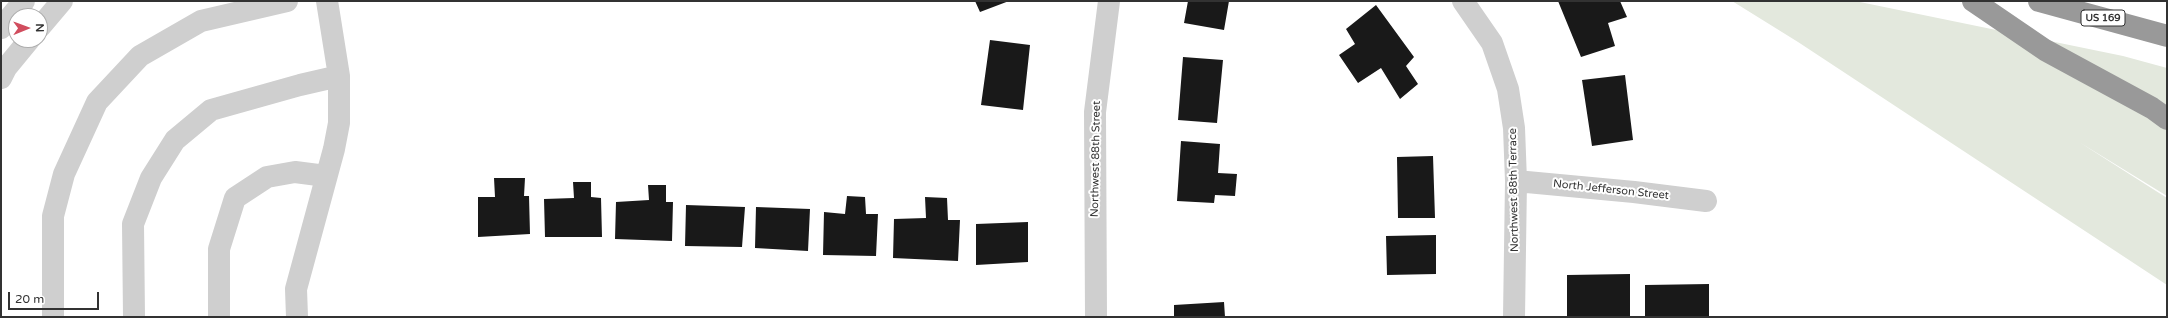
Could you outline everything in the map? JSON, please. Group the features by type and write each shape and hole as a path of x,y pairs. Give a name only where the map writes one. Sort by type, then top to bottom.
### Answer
{"highway":[{"path":"1973,1 2045,50 2152,108 2167,119"},
{"name":"US 169","path":"2039,1 2167,36"}],"street":[{"path":"1,28 24,1"},
{"path":"48,18 62,1"},
{"path":"53,317 53,216 64,174 97,102 140,56 201,21 287,1"},
{"path":"297,317 296,289 334,149 339,123 339,76 327,1"},
{"name":"Northwest 88th Street","path":"1096,317 1095,112 1109,1"},
{"name":"Northwest 88th Terrace","path":"1463,1 1492,43 1508,90 1514,128 1516,181 1514,317"},
{"path":"1,78 6,68 22,48"},
{"path":"134,317 133,224 151,178 175,140 211,110 300,85 339,76"},
{"path":"219,317 219,249 234,198 267,177 295,172 326,176"},
{"name":"North Jefferson Street","path":"1516,181 1634,192 1706,201"}],"shaded area":[{"path":"1732,1 1855,1 2123,56 2167,68 2167,196 2079,142 2167,198 2167,285 1798,42"}],"building":[{"path":"975,1 1009,1 980,12"},
{"path":"1188,1 1229,1 1224,30 1184,23"},
{"path":"1558,1 1620,1 1627,17 1608,23 1615,46 1581,57"},
{"path":"1376,5 1414,57 1406,66 1418,84 1400,99 1381,68 1358,83 1339,55 1355,44 1346,29"},
{"path":"990,40 1030,45 1023,110 981,105"},
{"path":"1183,57 1223,60 1217,123 1178,120"},
{"path":"1625,75 1633,140 1592,146 1582,80"},
{"path":"1181,141 1220,144 1218,173 1237,174 1235,196 1215,195 1214,203 1177,201"},
{"path":"1433,156 1435,218 1398,218 1397,157"},
{"path":"494,178 525,178 524,196 529,196 530,234 478,237 478,197 495,197"},
{"path":"573,182 591,182 591,197 601,198 602,237 545,237 544,199 574,198"},
{"path":"648,185 666,185 666,202 673,202 672,241 615,239 616,202 649,200"},
{"path":"847,196 865,197 866,214 878,214 876,256 823,255 824,212 845,214"},
{"path":"925,197 947,198 948,220 960,220 958,261 893,258 894,219 926,218"},
{"path":"686,205 745,207 742,247 685,246"},
{"path":"756,207 810,209 808,251 755,248"},
{"path":"1028,222 1028,262 976,265 976,224"},
{"path":"1436,235 1436,274 1387,275 1386,236"},
{"path":"1630,274 1630,317 1567,317 1567,275"},
{"path":"1709,284 1709,317 1645,317 1645,285"},
{"path":"1224,302 1225,317 1174,317 1174,305"}]}
